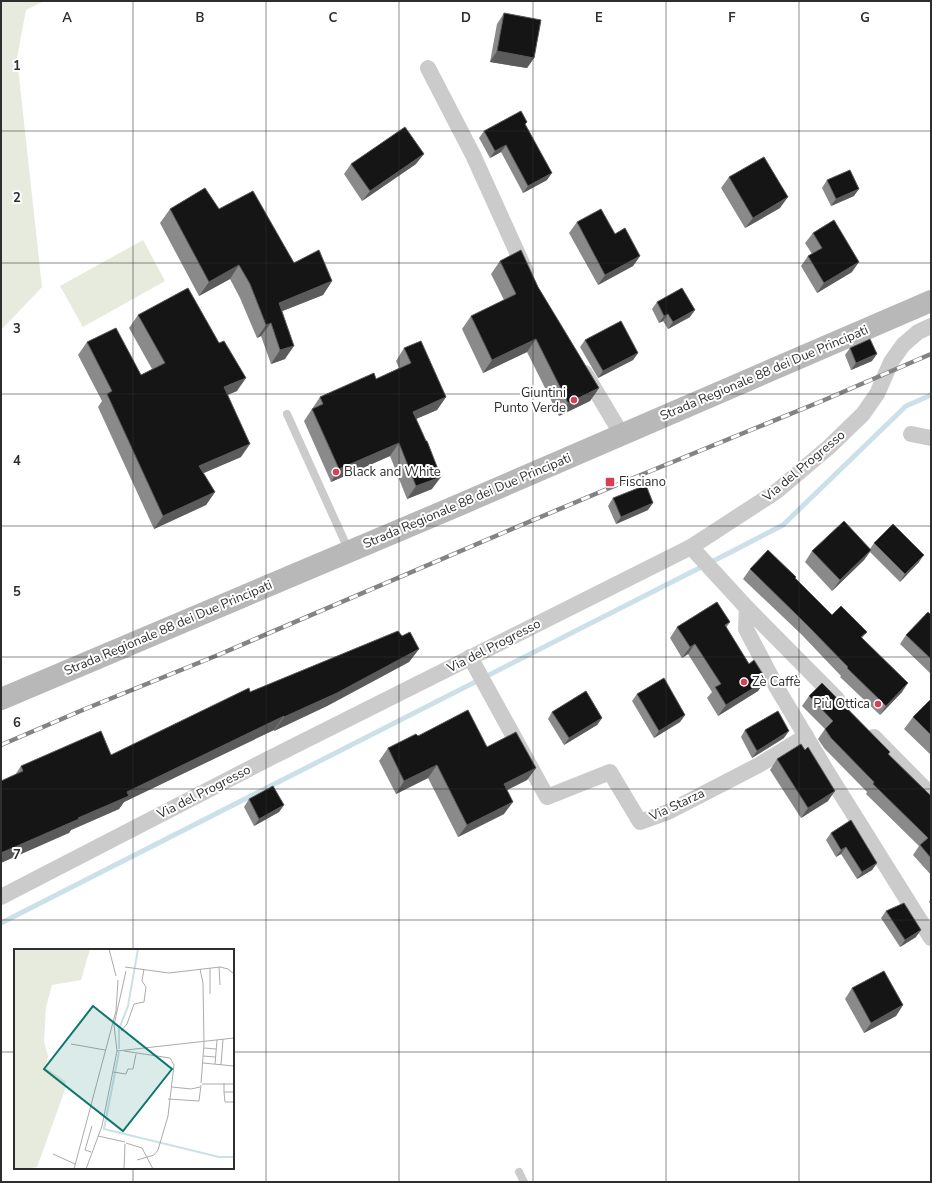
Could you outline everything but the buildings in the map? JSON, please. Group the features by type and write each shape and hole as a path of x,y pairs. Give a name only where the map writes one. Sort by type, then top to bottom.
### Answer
{"main road":[{"name":"Strada Regionale 88 dei Due Principati","path":"1,699 349,552 931,301"}],"street":[{"path":"428,68 473,155 534,288"},
{"name":"Via del Progresso","path":"1,897 272,757 473,663 695,552 777,491 829,447 863,414 877,394 891,362 903,345 918,332 931,326"},
{"path":"577,361 622,435"},
{"path":"911,434 931,438"},
{"path":"695,552 747,608 849,712"},
{"path":"747,608 746,629 777,688 931,938"},
{"name":"Via Starza","path":"473,663 547,797 610,772 640,822 668,812 682,805 759,765 806,736"},
{"path":"866,728 931,795"}],"lane":[{"path":"287,414 349,552"},
{"path":"519,1172 524,1182"}],"shaded area":[{"path":"1,1 44,1 26,10 17,58 42,287 1,330"},
{"path":"143,240 165,281 83,327 60,286"}],"waterway":[{"path":"1,923 783,525 906,406 931,395"}],"railway":[{"path":"1,745 931,354"}],"place":[{"name":"Giuntini Punto Verde","path":"574,400"},
{"name":"Black and White","path":"336,472"},
{"name":"Fisciano","path":"610,482"},
{"name":"Zè Caffè","path":"744,682"},
{"name":"Più Ottica","path":"878,704"}]}
